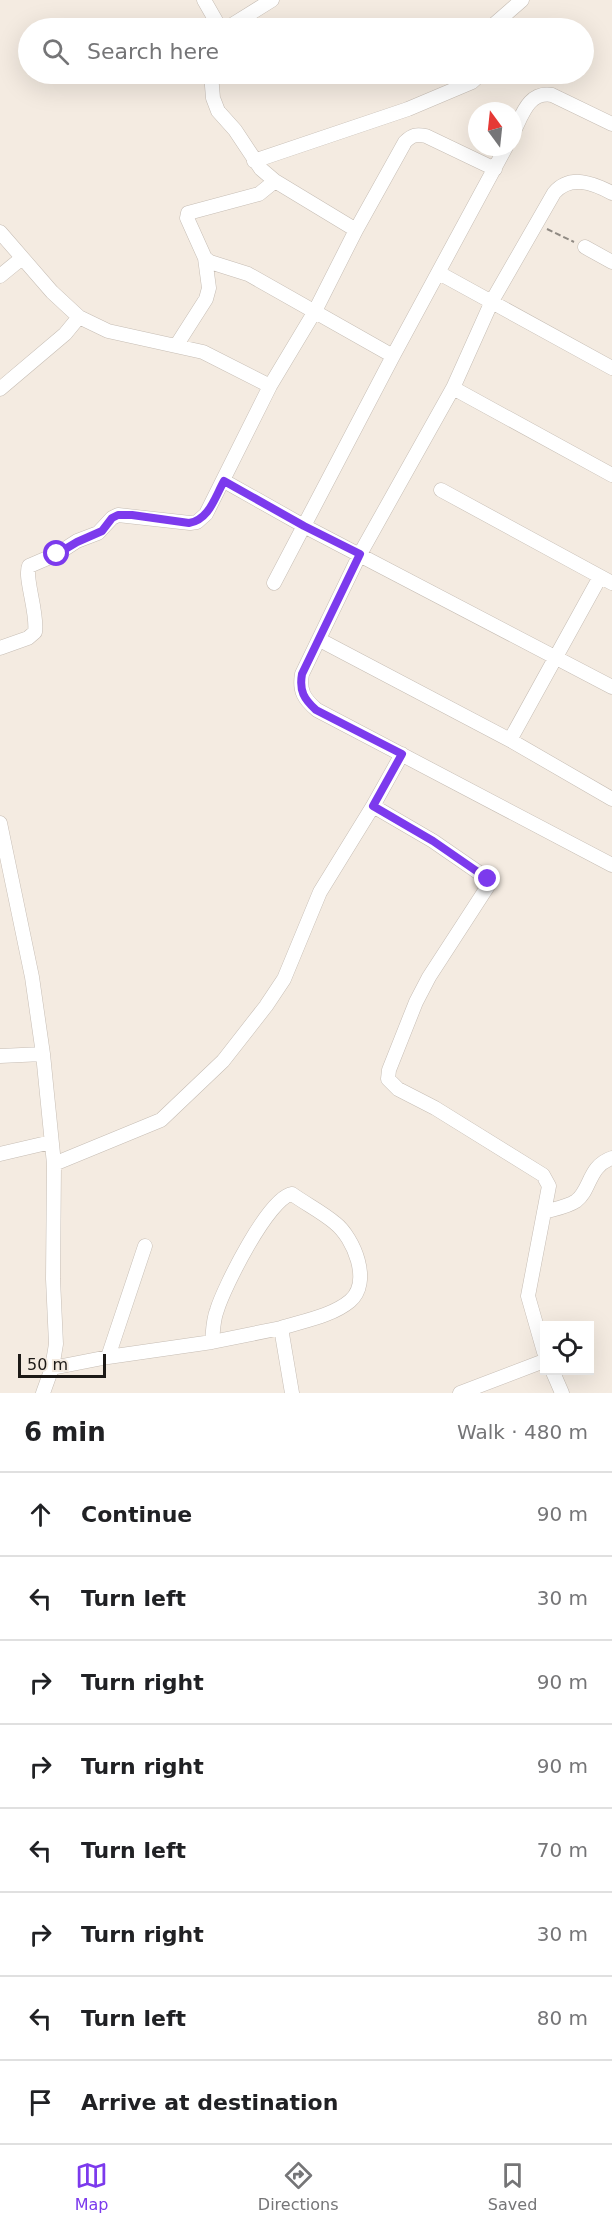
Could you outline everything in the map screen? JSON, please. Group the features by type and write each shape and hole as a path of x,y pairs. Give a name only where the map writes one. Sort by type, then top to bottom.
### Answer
{"street":[{"path":"204,0 214,18"},
{"path":"243,18 272,0"},
{"path":"501,18 522,0"},
{"path":"212,84 213,98 218,111 235,130 254,161 275,181 356,230"},
{"path":"254,161 408,109 467,84"},
{"path":"522,117 531,101 543,94 552,95 612,124"},
{"path":"0,648 28,638 35,632 37,620 27,575 29,566 98,533 118,515 189,523 197,522 206,514 270,386 315,311 356,230 405,142 412,136 426,136 495,169"},
{"path":"274,583 502,156"},
{"path":"176,346 206,299 209,288 205,258 187,218 188,213 259,194 275,181"},
{"path":"612,193 577,181 560,186 554,193 492,301 453,388 360,554 302,674 302,693 307,702 316,710 612,865"},
{"path":"0,232 52,292 79,316 108,331 203,352 270,386"},
{"path":"585,247 612,262"},
{"path":"0,276 22,258"},
{"path":"205,258 215,264 248,274 393,356"},
{"path":"439,273 612,368"},
{"path":"0,389 65,334 79,316"},
{"path":"453,388 612,475"},
{"path":"224,481 304,526 612,687"},
{"path":"441,490 606,580 557,658 510,740"},
{"path":"320,640 510,740 612,799"},
{"path":"54,1164 161,1120 223,1061 284,979 320,892 402,754"},
{"path":"373,806 472,866 487,877 489,882 429,977 416,1002 389,1070 388,1079 398,1089 435,1108 543,1174 547,1179 549,1186 528,1296 540,1339"},
{"path":"0,823 32,977 43,1054 54,1164 53,1279 56,1344 52,1368 43,1393"},
{"path":"0,1056 43,1054"},
{"path":"0,1154 51,1142"},
{"path":"544,1212 576,1201 581,1196 592,1173 612,1158"},
{"path":"52,1368 108,1357 212,1342 281,1328 341,1306 357,1293 361,1283 358,1263 341,1229 292,1194 284,1197 264,1222 236,1265 216,1312 212,1342"},
{"path":"108,1357 145,1246"},
{"path":"281,1328 292,1393"},
{"path":"460,1393 540,1363"},
{"path":"554,1375 562,1393"}],"path":[{"path":"536,223 585,247"}],"route":[{"path":"57,554 102,531 108,522 118,515 197,522 206,514 224,481 304,526 360,554 302,674 302,693 307,702 316,710 402,754 373,806 433,841 488,879"}]}
